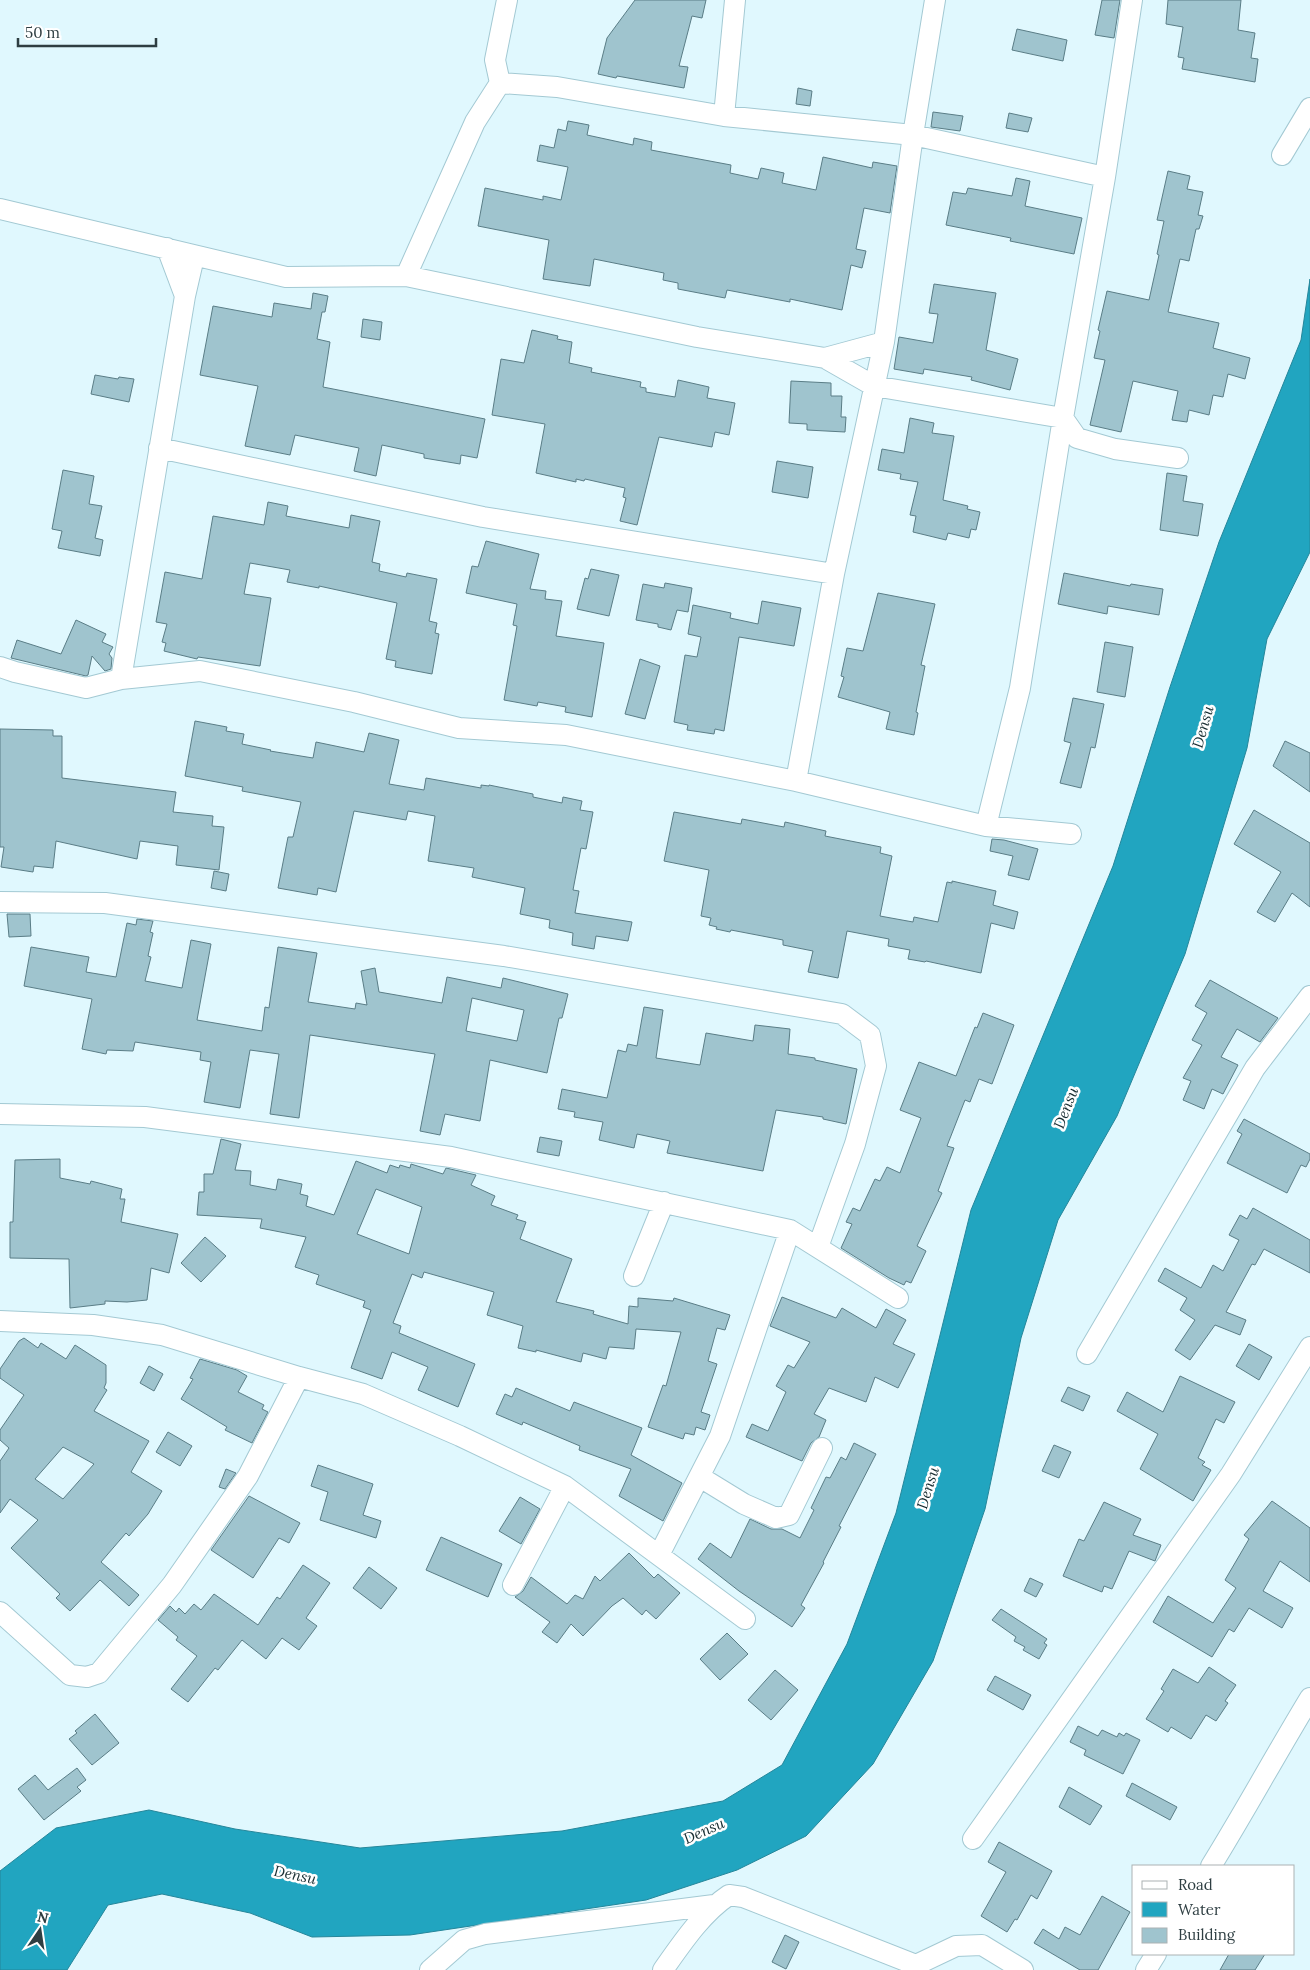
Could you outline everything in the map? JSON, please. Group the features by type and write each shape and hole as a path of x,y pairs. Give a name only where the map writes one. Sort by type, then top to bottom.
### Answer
{"street":[{"path":"406,276 475,122 500,84 495,60 507,0"},
{"path":"724,116 735,0"},
{"path":"796,781 834,574 884,342 913,136 935,0"},
{"path":"986,826 1020,688 1063,418 1105,177 1132,0"},
{"path":"500,84 557,87 724,116 913,136 1105,177"},
{"path":"1282,155 1310,108"},
{"path":"0,209 286,277 406,276 698,337 825,358 874,386 1063,418 1077,438 1115,449 1178,458"},
{"path":"167,248 185,296"},
{"path":"121,679 185,296 194,256"},
{"path":"825,358 884,342"},
{"path":"160,448 483,517 834,574"},
{"path":"0,667 86,688 121,679 200,671 354,702 459,728 566,735 796,781 986,826 1071,834"},
{"path":"0,902 105,902 504,956 842,1014 870,1035 876,1066 855,1144 818,1248"},
{"path":"1087,1354 1255,1068 1310,996"},
{"path":"0,1114 144,1118 451,1157 790,1230 898,1298"},
{"path":"634,1276 664,1202"},
{"path":"659,1555 700,1477 723,1428 790,1230"},
{"path":"0,1321 93,1325 162,1335 299,1377 363,1394 460,1436 565,1486 745,1619"},
{"path":"974,1839 1231,1474 1310,1347"},
{"path":"0,1612 70,1674 87,1678 99,1673 172,1585 248,1476 299,1377"},
{"path":"700,1477 744,1504 776,1518 789,1516 822,1448"},
{"path":"513,1585 565,1486"},
{"path":"1212,1865 1310,1698"},
{"path":"663,1970 680,1946 714,1906 730,1895 743,1898 914,1968 956,1946 982,1945 1024,1970"},
{"path":"430,1970 464,1940 485,1934 714,1906"},
{"path":"1146,1970 1155,1955"}],"water":[{"name":"Densu","path":"1310,279 1310,552 1267,639 1247,748 1185,954 1117,1116 1058,1220 1021,1338 985,1509 933,1661 873,1764 806,1836 737,1870 646,1900 410,1935 312,1937 250,1913 162,1894 108,1905 67,1970 0,1970 0,1871 56,1828 149,1810 235,1829 360,1848 562,1831 723,1801 782,1765 847,1644 896,1513 971,1210 1113,866 1219,542 1301,340"}],"building":[{"path":"635,0 706,0 702,18 692,16 679,66 688,67 684,88 598,74 607,38"},
{"path":"1102,0 1120,0 1114,38 1095,35"},
{"path":"1168,0 1241,0 1238,30 1255,33 1251,58 1258,59 1255,82 1182,69 1184,58 1178,57 1183,27 1166,24"},
{"path":"1017,29 1067,40 1063,61 1012,50"},
{"path":"798,88 812,91 810,106 796,104"},
{"path":"933,112 963,116 960,131 931,127"},
{"path":"1009,113 1032,118 1028,132 1006,128"},
{"path":"568,121 589,125 587,135 633,145 634,138 652,142 651,150 731,165 730,173 758,179 761,168 784,173 782,183 816,190 823,157 872,168 873,162 897,166 890,213 864,208 856,249 866,251 862,268 851,265 842,310 790,299 790,302 727,290 725,298 678,289 678,283 663,280 664,273 594,259 590,286 543,279 549,240 478,226 485,188 543,200 543,196 561,200 568,167 537,161 540,145 554,148 558,129 566,131"},
{"path":"1168,171 1190,176 1187,189 1203,192 1198,215 1203,216 1199,229 1196,229 1189,261 1180,259 1168,312 1219,323 1213,348 1250,358 1245,379 1228,374 1223,397 1213,395 1209,415 1189,410 1187,422 1172,420 1178,391 1133,381 1121,432 1090,425 1105,360 1094,358 1107,291 1149,300 1164,221 1157,220"},
{"path":"1016,178 1030,181 1025,206 1082,218 1074,254 1010,241 1011,238 946,225 953,192 966,194 968,188 1012,196"},
{"path":"934,284 996,293 986,350 1018,359 1010,390 971,380 972,377 924,369 923,374 894,369 899,337 933,343 938,314 929,313"},
{"path":"313,293 328,296 325,312 322,312 317,339 330,342 323,387 485,419 477,458 461,455 460,464 424,458 424,454 382,445 376,476 354,471 359,448 295,435 290,455 245,446 258,386 200,375 213,306 272,317 274,303 311,309"},
{"path":"363,319 382,322 380,340 361,337"},
{"path":"532,330 558,336 557,339 572,342 569,363 592,368 591,372 641,382 640,387 646,388 646,392 675,397 678,380 709,387 707,398 735,403 729,435 715,432 712,447 659,437 637,525 620,521 626,498 623,497 625,488 585,479 584,481 576,479 576,482 536,473 545,424 492,415 501,359 524,363"},
{"path":"95,375 118,379 119,377 134,379 129,402 91,394"},
{"path":"791,381 831,383 831,396 842,396 841,417 846,417 845,432 807,430 807,424 789,423"},
{"path":"910,418 934,423 932,433 954,436 943,500 968,506 967,509 980,512 976,530 971,529 969,538 948,533 946,540 913,532 916,516 910,515 918,482 900,479 901,474 878,470 882,449 904,453"},
{"path":"777,461 813,467 808,498 772,492"},
{"path":"63,470 94,476 89,504 102,506 95,538 103,540 100,556 58,548 62,531 52,529"},
{"path":"1167,473 1187,476 1183,501 1203,504 1198,536 1160,530"},
{"path":"268,502 288,506 286,516 349,528 351,515 380,521 372,562 380,564 379,571 406,577 407,573 437,579 429,621 437,623 435,633 439,634 432,674 395,667 396,661 386,659 397,603 319,586 319,588 287,582 290,570 250,563 244,594 271,598 260,666 198,657 197,659 164,651 166,643 162,642 167,624 156,622 165,572 202,579 213,516 264,525"},
{"path":"486,541 539,554 530,589 546,591 545,599 562,601 556,636 604,643 592,717 565,712 566,707 538,702 537,706 504,700 517,626 513,625 517,604 466,593 472,566 478,567"},
{"path":"591,569 619,575 609,616 577,609 585,578 588,579"},
{"path":"1064,573 1130,586 1131,584 1163,589 1159,615 1108,606 1107,614 1058,604"},
{"path":"665,583 692,588 688,612 677,610 671,630 658,627 658,624 636,620 643,584 664,588"},
{"path":"878,593 935,604 921,665 925,666 916,712 918,713 914,735 886,729 890,712 838,697 844,677 841,676 847,648 863,651"},
{"path":"762,601 801,608 794,646 739,637 724,731 715,729 714,734 687,730 688,725 674,722 685,655 697,657 701,637 688,634 693,605 731,613 730,618 758,624"},
{"path":"76,620 106,634 102,642 113,647 109,654 112,658 111,669 105,671 92,656 88,675 86,676 11,658 17,640 61,654"},
{"path":"1105,642 1133,647 1125,697 1097,692"},
{"path":"640,659 660,666 645,719 625,714"},
{"path":"1073,698 1104,704 1095,748 1091,747 1081,788 1060,783 1071,743 1064,741"},
{"path":"195,721 227,727 226,731 244,734 242,744 313,758 316,742 364,752 369,733 399,740 389,784 424,790 426,778 481,788 481,785 489,785 533,794 533,797 562,803 563,797 582,801 580,810 593,812 586,849 581,848 573,890 579,891 575,913 632,922 628,941 596,936 594,949 572,945 573,933 549,928 550,920 520,914 525,888 472,877 474,868 428,861 435,816 408,811 406,820 354,811 336,892 318,888 317,895 278,888 288,837 293,837 301,802 242,791 243,787 185,776"},
{"path":"0,729 53,730 53,736 62,736 62,778 176,792 173,812 213,816 212,826 224,827 219,870 176,865 178,846 140,841 137,859 56,841 53,868 34,866 33,872 1,867 4,847 0,847"},
{"path":"1285,741 1310,753 1310,792 1273,766"},
{"path":"1254,810 1310,843 1310,907 1292,893 1275,922 1257,912 1281,872 1234,844"},
{"path":"674,812 741,824 742,819 784,827 785,822 826,831 825,836 881,847 880,853 892,856 880,916 913,922 914,917 938,922 947,882 952,883 952,881 996,891 993,905 1018,912 1014,929 991,923 981,973 908,959 910,950 888,946 889,939 847,931 838,978 808,972 813,951 783,945 783,940 716,929 717,927 709,925 711,918 701,916 709,870 664,861"},
{"path":"992,839 1004,840 1038,849 1029,880 1008,875 1013,856 990,851"},
{"path":"214,871 229,874 226,891 211,888"},
{"path":"7,914 30,914 31,936 9,937"},
{"path":"137,919 153,921 150,932 153,933 148,956 151,957 145,981 182,988 191,940 211,944 197,1020 262,1031 265,1007 269,1008 278,947 317,953 308,1002 355,1009 356,1003 367,1005 361,971 375,968 379,992 442,1003 447,977 501,988 503,978 568,994 562,1018 559,1018 547,1073 490,1060 480,1121 445,1114 440,1135 420,1131 435,1054 310,1035 299,1118 270,1114 279,1054 250,1050 240,1108 204,1102 211,1062 200,1060 201,1052 135,1042 133,1051 107,1050 106,1054 82,1049 92,999 24,986 31,947 89,957 86,972 116,977 127,923 136,925","holes":["472,998 524,1010 517,1041 466,1031"]},
{"path":"1210,980 1278,1018 1260,1042 1237,1029 1221,1057 1238,1065 1223,1094 1212,1089 1204,1109 1183,1100 1191,1081 1183,1078 1202,1045 1192,1040 1207,1013 1195,1006"},
{"path":"644,1007 663,1010 656,1058 700,1065 706,1033 753,1041 755,1025 790,1029 788,1054 815,1058 815,1060 857,1069 846,1124 823,1119 823,1117 776,1110 763,1171 667,1153 670,1141 637,1134 634,1148 599,1140 603,1122 574,1117 575,1112 558,1109 562,1089 607,1098 618,1050 626,1052 628,1044 637,1046"},
{"path":"983,1013 1014,1025 992,1084 979,1079 970,1102 965,1100 947,1146 954,1148 938,1191 942,1193 917,1246 926,1251 911,1283 906,1281 904,1285 889,1278 841,1248 852,1224 846,1222 853,1208 860,1211 875,1179 880,1181 887,1167 900,1173 921,1118 900,1110 919,1062 956,1076 975,1027 977,1028"},
{"path":"1244,1119 1310,1154 1306,1167 1301,1165 1287,1193 1227,1163 1242,1134 1237,1131"},
{"path":"540,1137 562,1141 559,1156 537,1152"},
{"path":"221,1139 241,1144 235,1170 251,1171 250,1185 276,1190 278,1179 302,1184 300,1194 308,1196 306,1206 334,1215 356,1161 387,1173 390,1165 399,1168 400,1165 410,1168 411,1164 443,1174 446,1168 476,1175 471,1185 495,1196 491,1205 518,1215 516,1219 526,1222 520,1239 572,1259 556,1302 594,1311 593,1314 628,1324 629,1306 638,1307 638,1298 673,1301 674,1298 730,1315 725,1330 717,1328 708,1361 717,1364 701,1412 710,1415 705,1430 696,1427 694,1435 685,1433 683,1439 648,1427 663,1385 666,1386 681,1332 636,1329 634,1349 609,1347 606,1359 583,1353 581,1362 536,1350 536,1352 518,1348 523,1326 487,1315 494,1292 424,1272 422,1278 412,1274 393,1323 401,1326 399,1333 475,1364 458,1407 418,1390 428,1367 392,1352 382,1379 351,1368 371,1310 363,1307 365,1301 316,1284 319,1275 295,1267 306,1237 260,1228 262,1219 197,1215 199,1192 204,1192 204,1174 213,1174","holes":["376,1189 422,1207 409,1254 357,1234"]},
{"path":"60,1159 60,1178 90,1184 91,1181 122,1189 120,1199 125,1199 121,1222 178,1234 169,1273 151,1268 147,1300 127,1302 105,1301 105,1304 70,1308 69,1259 10,1258 10,1222 13,1222 15,1160"},
{"path":"1253,1208 1310,1240 1310,1273 1264,1249 1255,1265 1252,1264 1226,1312 1246,1320 1240,1335 1215,1325 1190,1360 1175,1350 1195,1320 1180,1310 1187,1298 1158,1281 1165,1268 1201,1288 1213,1265 1223,1271 1239,1240 1229,1235 1240,1215 1247,1219"},
{"path":"205,1237 226,1256 201,1282 181,1263"},
{"path":"782,1297 836,1318 842,1308 876,1328 886,1309 906,1320 893,1344 915,1354 898,1388 875,1377 866,1402 829,1388 814,1414 826,1420 819,1437 811,1443 802,1461 746,1437 752,1424 768,1431 786,1392 776,1386 788,1365 794,1368 810,1342 770,1326"},
{"path":"24,1338 38,1348 41,1343 66,1359 75,1345 106,1365 106,1383 104,1388 107,1390 94,1411 149,1441 131,1472 162,1491 148,1514 129,1536 126,1533 101,1562 139,1595 129,1606 100,1580 70,1611 56,1598 60,1594 11,1548 38,1520 10,1499 0,1513 0,1461 9,1448 0,1440 0,1430 24,1395 0,1378 0,1369 19,1341","holes":["63,1447 94,1464 63,1499 35,1479"]},
{"path":"1249,1344 1272,1357 1259,1380 1236,1366"},
{"path":"200,1359 237,1370 247,1376 238,1392 264,1405 262,1409 268,1412 252,1443 225,1430 227,1427 181,1399 193,1379 190,1378"},
{"path":"149,1366 163,1374 154,1391 140,1383"},
{"path":"1180,1376 1235,1402 1224,1423 1216,1419 1198,1458 1205,1462 1202,1465 1211,1470 1193,1501 1140,1469 1158,1434 1117,1411 1127,1392 1163,1412"},
{"path":"1068,1387 1090,1396 1083,1411 1061,1401"},
{"path":"516,1388 570,1411 574,1402 642,1428 631,1455 682,1483 663,1521 619,1496 631,1469 579,1450 580,1446 523,1422 522,1425 496,1414 505,1394 512,1397"},
{"path":"168,1432 192,1446 180,1466 156,1452"},
{"path":"854,1443 876,1454 839,1526 841,1527 824,1563 801,1605 805,1608 792,1627 739,1591 698,1559 710,1543 731,1558 750,1519 771,1529 782,1529 800,1538 814,1510 811,1508 826,1477 830,1478 841,1457 846,1460"},
{"path":"1054,1445 1071,1452 1059,1478 1042,1471"},
{"path":"318,1465 373,1484 363,1515 381,1521 376,1538 320,1520 328,1492 311,1486"},
{"path":"226,1469 236,1473 225,1489 219,1487"},
{"path":"249,1496 300,1523 289,1543 279,1538 253,1578 211,1550"},
{"path":"520,1497 540,1509 521,1544 499,1531"},
{"path":"1272,1501 1310,1528 1310,1582 1280,1561 1263,1591 1293,1608 1282,1628 1249,1608 1234,1632 1229,1629 1212,1657 1153,1622 1168,1596 1213,1623 1236,1588 1225,1580 1249,1539 1244,1535"},
{"path":"1104,1502 1141,1519 1133,1535 1161,1545 1155,1561 1129,1551 1112,1589 1104,1586 1102,1592 1063,1576 1079,1539 1084,1541"},
{"path":"441,1537 502,1564 488,1597 426,1570"},
{"path":"629,1553 654,1578 658,1574 680,1593 656,1619 646,1610 642,1615 623,1598 612,1606 583,1636 571,1624 557,1643 542,1632 550,1622 515,1597 523,1591 531,1577 567,1604 575,1595 583,1599 595,1576 600,1581"},
{"path":"303,1565 330,1583 306,1618 317,1626 299,1650 282,1638 266,1659 242,1640 218,1670 215,1668 188,1702 171,1689 197,1656 176,1640 178,1637 158,1620 170,1606 176,1612 179,1608 185,1614 194,1604 201,1610 214,1594 258,1625 277,1597 280,1599"},
{"path":"369,1567 397,1588 381,1609 353,1588"},
{"path":"1030,1578 1043,1584 1036,1597 1024,1591"},
{"path":"1001,1609 1047,1639 1044,1643 1047,1645 1039,1659 1023,1650 1025,1647 1014,1641 1016,1637 992,1620"},
{"path":"727,1633 748,1654 720,1680 700,1659"},
{"path":"1209,1667 1236,1685 1225,1701 1228,1703 1216,1721 1206,1715 1191,1739 1171,1727 1168,1732 1146,1719 1164,1691 1161,1689 1173,1669 1198,1683"},
{"path":"775,1670 798,1690 771,1720 748,1700"},
{"path":"995,1676 1031,1695 1023,1710 987,1690"},
{"path":"95,1714 119,1743 92,1765 69,1739 77,1733 75,1731"},
{"path":"1078,1726 1098,1736 1102,1730 1117,1737 1119,1733 1124,1736 1126,1733 1140,1740 1123,1774 1084,1755 1086,1750 1070,1742"},
{"path":"77,1768 86,1780 77,1787 81,1791 44,1820 18,1789 35,1775 48,1790"},
{"path":"1132,1783 1177,1807 1170,1820 1126,1796"},
{"path":"1069,1787 1102,1806 1090,1825 1059,1807"},
{"path":"999,1842 1052,1871 1037,1899 1031,1895 1017,1920 1015,1919 1007,1932 981,1916 1006,1872 988,1862"},
{"path":"1102,1896 1130,1912 1098,1970 1080,1970 1034,1943 1043,1929 1059,1939 1065,1927 1080,1935"},
{"path":"785,1935 799,1942 786,1969 772,1962"},
{"path":"1228,1955 1264,1955 1255,1970 1220,1970"}]}
